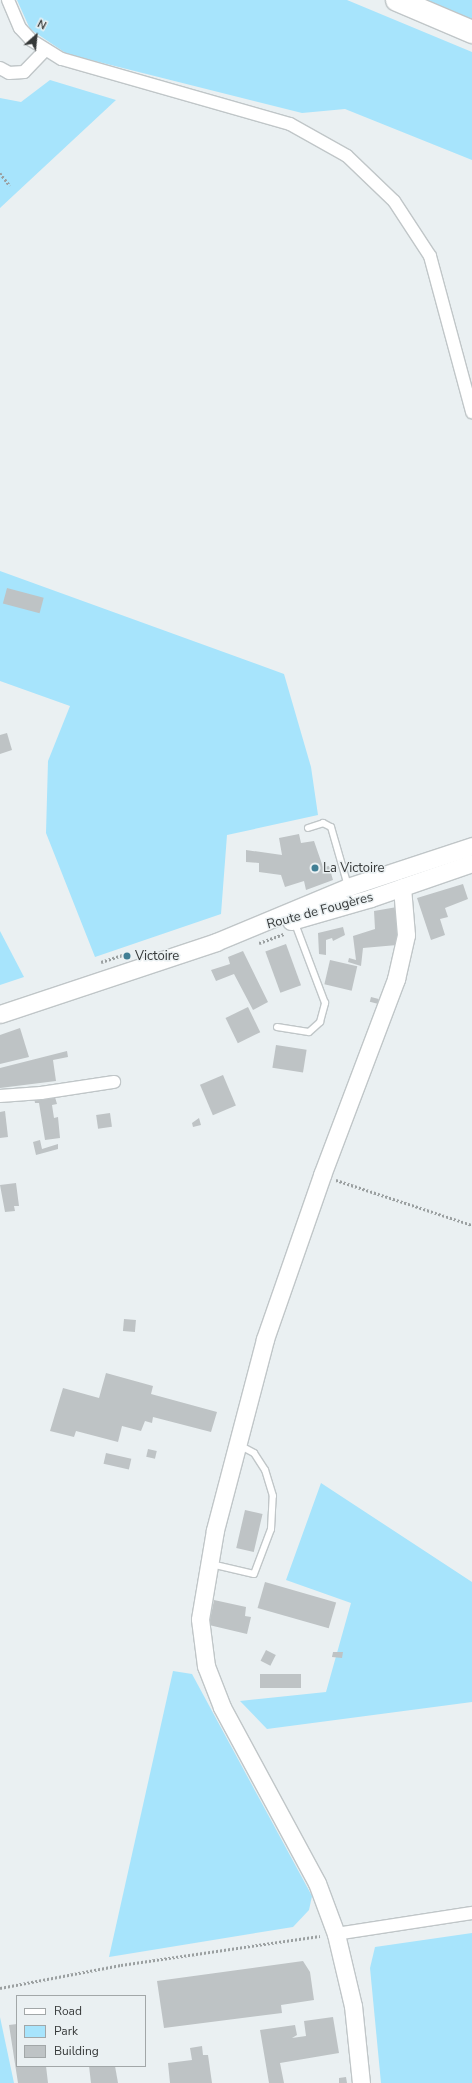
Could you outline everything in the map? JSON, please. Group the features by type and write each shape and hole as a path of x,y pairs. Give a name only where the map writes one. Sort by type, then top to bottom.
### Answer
{"highway":[{"path":"397,0 472,32"}],"street":[{"path":"8,0 20,28 44,51 83,66 290,124 347,156 394,201 430,256 472,412"},
{"path":"0,68 9,73 24,72 44,51"},
{"path":"0,1014 351,894 379,877 470,852"},
{"name":"Route de Fougères","path":"236,934 294,920 351,894 402,886 470,852"},
{"name":"Route de Fougères","path":"379,877 402,886"},
{"path":"361,2083 353,2006 336,1934 317,1884 222,1707 206,1666 200,1619 210,1563 237,1444 265,1339 322,1176 396,979 406,935 402,886"},
{"path":"0,1096 41,1093 114,1082"},
{"path":"336,1934 472,1913"}],"lane":[{"path":"308,828 323,823 331,827 351,894"},
{"path":"277,1027 309,1032 320,1022 325,1003 294,920"},
{"path":"210,1563 254,1574 271,1529 273,1496 265,1470 254,1453 237,1444"}],"path":[{"path":"0,173 10,186"},
{"path":"322,1176 472,1225"},
{"path":"0,1988 121,1965 336,1934"}],"green space":[{"path":"17,0 347,0 472,52 472,160 345,109 302,113 67,54 30,29"},
{"path":"423,0 472,0 472,21"},
{"path":"50,80 116,100 0,208 0,98 21,102"},
{"path":"0,571 284,674 311,767 318,815 227,835 221,914 95,957 46,833 48,761 70,706 0,681"},
{"path":"0,931 24,977 0,985"},
{"path":"321,1483 472,1582 472,1702 267,1729 240,1701 326,1692 351,1603 286,1580"},
{"path":"173,1671 192,1674 312,1896 309,1910 293,1927 109,1957"},
{"path":"472,1933 472,2083 381,2083 370,1968 375,1947"},
{"path":"0,2017 14,2083 0,2083"}],"building":[{"path":"7,588 44,598 40,613 3,603"},
{"path":"7,733 12,750 0,754 0,735"},
{"path":"299,834 301,843 314,841 323,867 329,866 333,880 306,890 304,881 285,887 281,875 259,872 259,863 246,862 246,850 282,855 279,838"},
{"path":"463,884 468,899 445,908 448,917 440,919 445,935 431,940 417,898"},
{"path":"397,907 397,945 363,948 361,966 348,962 349,958 356,960 353,936 375,929 374,911"},
{"path":"343,927 345,935 333,941 332,938 326,940 326,955 319,954 318,933"},
{"path":"286,944 301,985 280,993 265,952"},
{"path":"243,951 268,1002 253,1010 234,974 216,981 211,970 230,964 228,957"},
{"path":"330,960 357,966 352,991 324,984"},
{"path":"371,997 379,999 378,1004 370,1002"},
{"path":"248,1007 260,1032 238,1043 226,1018"},
{"path":"20,1028 29,1057 0,1064 0,1035"},
{"path":"276,1045 307,1050 303,1073 272,1068"},
{"path":"67,1051 68,1057 53,1060 56,1081 0,1088 0,1068"},
{"path":"223,1075 236,1105 213,1115 200,1085"},
{"path":"34,1097 38,1100 55,1097 57,1104 52,1105 54,1118 58,1117 60,1138 45,1140 39,1103 35,1103"},
{"path":"5,1111 8,1137 0,1138 0,1112"},
{"path":"110,1113 112,1127 98,1129 96,1115"},
{"path":"199,1118 201,1125 193,1127 192,1123"},
{"path":"40,1140 42,1149 58,1144 58,1149 36,1155 33,1142"},
{"path":"16,1183 19,1206 14,1206 15,1211 5,1212 0,1185"},
{"path":"124,1319 136,1320 135,1332 123,1331"},
{"path":"106,1373 153,1386 151,1394 217,1412 211,1432 153,1417 152,1423 145,1421 141,1431 122,1426 118,1442 76,1431 74,1437 50,1431 63,1388 99,1398"},
{"path":"148,1449 157,1451 155,1459 146,1457"},
{"path":"106,1453 131,1459 129,1470 104,1464"},
{"path":"245,1510 263,1514 254,1552 236,1548"},
{"path":"265,1582 336,1602 329,1628 258,1608"},
{"path":"214,1600 246,1607 245,1616 251,1617 247,1634 209,1625"},
{"path":"266,1650 276,1655 270,1666 261,1661"},
{"path":"333,1652 343,1652 342,1658 332,1657"},
{"path":"260,1674 301,1674 301,1688 260,1688"},
{"path":"303,1961 310,1972 314,2000 281,2005 282,2013 164,2028 157,1981"},
{"path":"333,2017 339,2053 280,2063 284,2083 269,2083 260,2030 295,2025 297,2035 292,2038 306,2036 304,2021"},
{"path":"16,2024 16,2067 46,2067 48,2083 18,2083 9,2025"},
{"path":"202,2046 203,2055 208,2055 212,2083 170,2083 168,2063 192,2060 190,2048"},
{"path":"89,2067 115,2067 118,2083 91,2083"},
{"path":"346,2077 347,2083 339,2083 339,2078"}],"place":[{"name":"La Victoire","path":"315,868"},
{"name":"Victoire","path":"127,956"}]}
